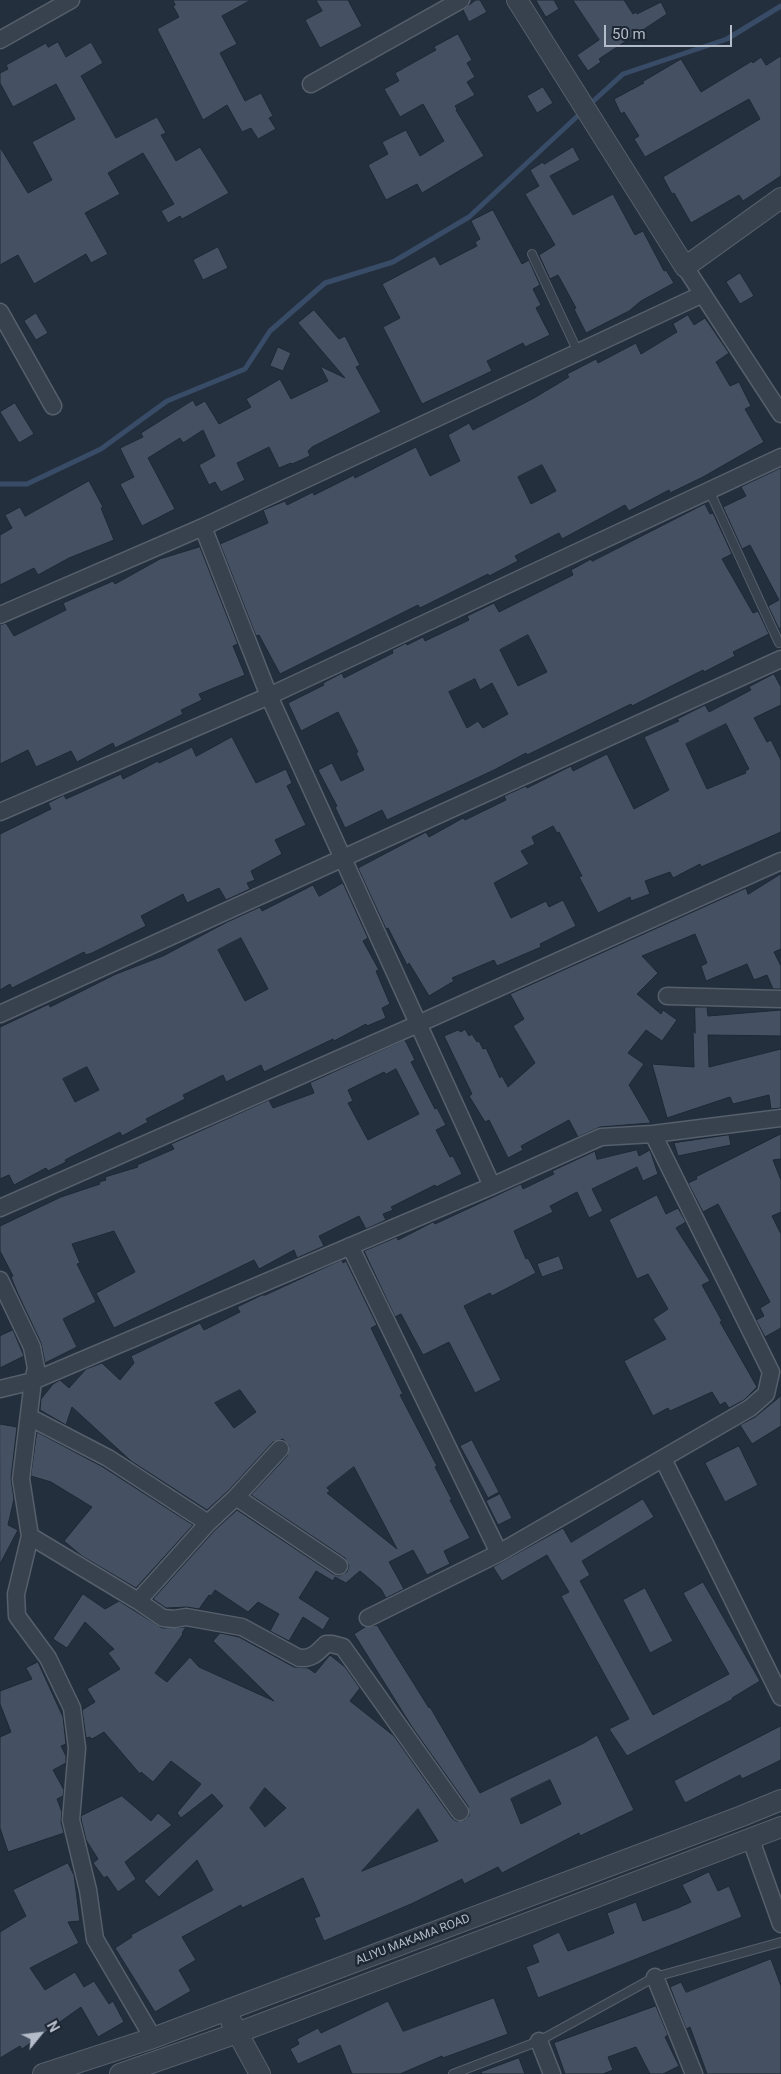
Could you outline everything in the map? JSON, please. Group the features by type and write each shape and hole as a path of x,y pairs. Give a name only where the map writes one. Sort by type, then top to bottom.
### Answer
{"street":[{"path":"0,40 71,0"},
{"path":"311,84 461,0"},
{"path":"517,0 685,267 781,414"},
{"path":"685,267 781,198"},
{"path":"0,616 203,526 703,294"},
{"path":"0,312 53,406"},
{"path":"0,812 269,696 781,457"},
{"path":"203,526 269,696 492,1186"},
{"path":"0,1014 343,860 780,651"},
{"path":"0,1208 418,1024 781,861"},
{"path":"667,996 781,999"},
{"path":"0,1389 33,1381 492,1186 601,1137 653,1134 781,1118"},
{"path":"368,1618 499,1553 750,1408 766,1394 776,1368 653,1134"},
{"path":"350,1246 499,1553"},
{"path":"0,1280 32,1347 36,1368 21,1479 30,1536 16,1594 18,1616 48,1658 72,1708 78,1748 70,1820 88,1890 95,1939 153,2038"},
{"path":"28,1417 108,1458 208,1523"},
{"path":"138,1601 208,1523 236,1497 280,1449"},
{"path":"663,1459 781,1697"},
{"path":"236,1497 339,1566"},
{"path":"30,1536 163,1618 186,1617 242,1627 299,1658 308,1658 316,1655 326,1644 343,1647 460,1812"},
{"name":"ALIYU MAKAMA ROAD","path":"43,2074 153,2038 781,1800"},
{"name":"ALIYU MAKAMA ROAD","path":"120,2074 238,2033 751,1840 781,1827"},
{"path":"751,1840 781,1924"},
{"path":"655,1977 694,2074"},
{"path":"226,2010 260,2074"},
{"path":"539,2041 552,2074"}],"lane":[{"path":"532,254 578,352"},
{"path":"709,490 780,651"},
{"path":"454,2074 539,2041 655,1977 781,1942"}],"building":[{"path":"173,0 251,0 222,16 237,44 220,53 245,101 261,93 273,116 269,118 276,129 258,139 251,128 242,132 227,105 203,120 157,29 179,17 173,6 175,5"},
{"path":"316,0 348,0 362,26 320,48 305,20 322,11"},
{"path":"476,0 480,0 487,12 469,22 463,10"},
{"path":"536,0 554,0 559,9 546,17"},
{"path":"573,0 624,0 633,14 636,12 637,14 661,2 667,14 599,59 601,62 588,71 577,55 599,40"},
{"path":"458,34 472,60 467,63 475,77 467,82 475,95 455,106 484,156 422,193 417,184 386,200 368,165 388,154 382,142 406,130 420,156 444,141 423,104 400,117 384,89 399,81 395,73 436,50 434,47"},
{"path":"58,42 66,57 91,42 103,63 81,76 116,138 157,117 166,133 161,135 176,161 200,147 229,193 182,219 180,216 168,223 161,211 174,204 143,153 108,173 120,194 85,213 108,254 91,263 86,254 34,284 18,255 0,265 0,147 28,193 52,180 32,142 75,119 56,84 13,107 0,83 0,73 8,69 6,65 46,43 48,47"},
{"path":"781,56 781,176 743,201 739,195 691,223 663,177 760,119 749,99 645,157 634,139 639,136 624,112 621,114 614,99 644,83 642,82 681,59 701,92 752,61 753,63 761,57 766,65"},
{"path":"543,87 553,103 537,113 527,96"},
{"path":"573,147 580,160 550,176 573,215 613,194 635,235 643,231 664,271 666,270 674,283 641,301 629,311 586,333 574,309 576,308 558,275 550,279 539,255 555,245 525,194 539,186 530,170"},
{"path":"493,210 522,264 529,260 540,285 533,289 541,305 536,308 550,335 525,347 523,343 487,361 492,371 422,404 383,327 400,318 382,284 435,256 440,265 477,246 475,242 480,239 471,221"},
{"path":"218,247 228,268 203,280 193,260"},
{"path":"740,273 754,296 740,304 726,282"},
{"path":"314,310 339,339 345,336 360,365 356,367 381,412 312,447 308,451 310,456 292,464 279,468 269,447 237,463 245,480 221,492 215,482 209,485 199,465 215,456 203,430 183,443 180,438 148,458 175,509 142,526 120,484 134,477 120,448 143,437 141,433 193,400 196,406 205,401 219,424 251,407 246,399 280,379 291,399 328,381 320,366 345,378 298,323"},
{"path":"36,313 48,333 36,340 24,321"},
{"path":"688,315 694,325 705,318 729,353 716,362 730,386 739,382 751,406 745,409 764,442 703,477 670,493 669,490 629,511 625,505 562,539 559,533 515,556 518,561 489,576 488,574 420,608 418,605 280,674 259,635 256,636 220,544 268,523 263,510 285,501 287,505 313,492 314,495 354,475 355,478 416,447 430,476 460,461 448,435 469,423 473,430 534,398 569,377 567,374 596,359 598,363 636,343 641,354 677,332 673,324","holes":["542,465 556,491 531,504 518,477"]},
{"path":"278,347 291,353 283,371 270,366"},
{"path":"15,403 34,434 19,443 0,412"},
{"path":"781,468 781,628 779,629 768,606 779,600 750,545 742,549 723,507 746,496 741,487"},
{"path":"89,481 103,507 101,508 114,540 69,558 38,575 34,568 0,585 0,535 12,528 5,515 20,507 25,516"},
{"path":"705,504 710,514 713,513 732,554 722,559 753,613 758,611 769,634 733,652 735,656 704,672 703,670 632,706 631,704 387,820 382,810 345,828 335,807 337,806 318,770 332,763 341,781 364,770 356,753 358,752 338,712 301,731 288,703 324,685 323,683 342,673 344,678 393,653 392,650 406,643 407,645 423,637 425,641 469,620 467,616 494,603 499,612 573,575 571,570 591,559 592,561","holes":["528,635 547,672 518,686 500,650","475,679 480,690 492,683 508,714 483,728 478,721 467,728 449,692"]},
{"path":"200,547 238,644 233,646 245,675 199,694 202,700 181,710 183,714 115,748 113,743 77,762 71,751 36,767 28,750 0,764 0,625 6,623 14,636 66,610 63,603 113,581 115,584 160,559"},
{"path":"774,674 781,687 781,705 754,718 767,742 771,740 781,760 781,832 701,867 700,864 673,878 670,872 645,881 650,894 631,901 630,897 598,913 579,877 582,876 559,832 557,833 553,826 532,837 535,844 521,851 529,864 494,883 511,918 546,901 549,907 563,900 576,926 540,944 541,947 497,966 494,960 452,978 454,981 429,996 409,963 407,965 388,928 386,929 358,868 426,832 429,837 463,818 465,820 506,800 504,796 526,786 527,788 571,766 573,771 607,754 634,809 669,790 644,737 679,721 677,719 705,705 709,712 751,690 749,687","holes":["726,724 749,769 745,771 746,773 707,789 686,744"]},
{"path":"232,737 256,783 286,769 292,783 287,786 306,825 275,840 282,854 251,871 255,880 247,883 250,889 226,900 219,888 187,903 183,894 141,916 146,926 92,953 86,955 84,952 12,988 10,984 0,990 0,834 51,809 48,803 64,795 66,799 121,774 123,779 158,761 159,763 192,747 196,756"},
{"path":"781,874 781,949 774,952 781,966 781,989 773,989 767,975 754,980 747,964 706,981 701,966 707,963 695,934 642,956 658,973 637,994 661,1014 663,1010 677,1020 662,1041 646,1030 628,1053 644,1064 629,1085 651,1123 600,1127 578,1137 569,1120 521,1146 523,1150 508,1158 489,1120 485,1122 469,1096 472,1094 444,1036 458,1030 461,1032 465,1029 469,1036 472,1034 477,1042 479,1041 483,1049 486,1048 500,1078 502,1076 508,1087 535,1063 513,1026 524,1019 510,994 746,888 748,894"},
{"path":"343,883 368,938 363,941 379,970 376,971 390,1004 382,1008 386,1018 367,1026 366,1024 334,1041 333,1039 264,1072 261,1065 226,1082 223,1075 183,1095 185,1099 146,1119 148,1122 122,1136 120,1132 65,1160 66,1162 48,1171 46,1168 14,1185 9,1175 0,1179 0,1027 49,1004 50,1007 116,974 163,956 227,922 260,907 262,911 313,885 319,896","holes":["241,938 268,989 245,1001 218,950","87,1067 99,1090 75,1102 63,1079"]},
{"path":"695,1007 707,1007 708,1016 781,1010 781,1036 708,1035 709,1067 781,1049 781,1108 771,1109 769,1095 733,1104 730,1097 667,1118 652,1064 694,1067 693,1031 695,1033"},
{"path":"405,1040 415,1060 411,1062 435,1109 437,1108 446,1125 436,1130 450,1157 453,1156 462,1174 391,1207 393,1210 383,1214 386,1220 366,1229 359,1216 319,1236 324,1246 297,1258 294,1250 259,1269 254,1260 114,1328 96,1293 135,1272 114,1231 72,1244 80,1263 77,1264 96,1302 63,1319 77,1347 45,1363 41,1343 18,1294 11,1277 13,1276 0,1251 0,1226 61,1197 100,1184 99,1182 106,1180 105,1177 138,1167 137,1165 174,1149 171,1144 269,1100 273,1108 314,1093 310,1083","holes":["396,1069 419,1114 368,1140 348,1103 353,1101 348,1090 384,1072 386,1074"]},
{"path":"781,1134 781,1159 773,1160 781,1180 781,1212 772,1216 781,1234 781,1328 765,1337 756,1320 764,1316 760,1308 770,1302 718,1204 703,1212 688,1183 697,1179 696,1177"},
{"path":"729,1135 731,1145 678,1156 674,1143"},
{"path":"637,1150 639,1156 650,1150 658,1174 643,1181 637,1167 592,1189 603,1211 589,1218 577,1192 550,1206 553,1212 514,1231 526,1259 528,1258 536,1273 492,1296 490,1293 464,1306 501,1380 475,1393 449,1342 423,1355 401,1314 395,1317 364,1251 397,1237 398,1240 433,1222 435,1224 521,1184 523,1189 554,1174 552,1171 595,1151 597,1159"},
{"path":"657,1195 666,1214 678,1208 686,1222 676,1228 710,1281 702,1285 722,1321 720,1322 757,1387 744,1400 729,1408 725,1402 720,1405 712,1392 670,1411 668,1408 653,1416 624,1361 666,1339 653,1319 668,1309 648,1274 637,1279 609,1220"},
{"path":"559,1256 564,1269 542,1277 537,1264"},
{"path":"342,1260 343,1263 346,1261 377,1325 371,1328 403,1394 400,1395 437,1466 435,1467 452,1500 450,1500 470,1538 444,1551 450,1564 427,1575 413,1550 389,1562 404,1589 386,1598 381,1589 360,1571 346,1583 335,1577 333,1581 316,1571 299,1598 330,1618 323,1630 303,1617 289,1641 270,1631 279,1614 258,1602 248,1612 215,1590 199,1609 187,1607 166,1608 153,1599 215,1530 237,1510 333,1574 339,1576 347,1572 349,1566 345,1558 251,1495 287,1456 289,1446 283,1439 273,1442 229,1490 207,1510 131,1461 72,1407 66,1425 40,1410 41,1399 53,1384 60,1380 69,1388 86,1369 102,1363 120,1380 134,1363 131,1356 200,1323 204,1330 240,1312 237,1307","holes":["240,1390 256,1412 234,1428 215,1403","354,1467 397,1549 327,1493 330,1491 327,1488"]},
{"path":"13,1330 24,1356 0,1368 0,1336"},
{"path":"781,1396 781,1426 752,1444 740,1425 755,1417"},
{"path":"0,1424 17,1427 11,1478 14,1499 8,1525 18,1530 0,1564"},
{"path":"37,1432 103,1467 193,1525 136,1588 82,1556 64,1541 92,1507 51,1482 31,1476"},
{"path":"472,1440 499,1492 488,1498 460,1446"},
{"path":"739,1446 758,1485 725,1502 705,1463"},
{"path":"500,1494 512,1518 498,1525 486,1501"},
{"path":"643,1499 654,1517 582,1561 590,1575 580,1581 653,1715 729,1674 683,1593 703,1582 760,1681 733,1699 627,1756 609,1729 629,1719 561,1596 569,1592 547,1555 502,1581 493,1567 563,1528 571,1542"},
{"path":"645,1588 673,1641 650,1653 623,1600"},
{"path":"83,1594 105,1609 119,1601 162,1628 186,1627 155,1673 167,1682 190,1657 199,1667 274,1701 213,1641 220,1633 239,1637 294,1667 308,1668 315,1673 330,1655 345,1667 360,1688 350,1701 394,1736 452,1818 456,1821 465,1820 469,1816 468,1806 412,1727 354,1634 365,1627 377,1625 430,1707 480,1793 597,1735 634,1810 580,1836 579,1833 502,1873 498,1867 464,1884 462,1879 411,1904 324,1941 314,1918 320,1916 303,1878 242,1908 241,1905 182,1937 196,1960 179,1970 191,1991 155,2012 115,1948 132,1937 131,1935 213,1890 197,1860 159,1897 144,1881 223,1806 212,1794 181,1818 177,1813 201,1784 171,1761 153,1782 141,1772 140,1774 104,1732 92,1739 90,1737 86,1738 82,1710 95,1702 87,1689 120,1669 108,1653 114,1649 85,1622 67,1648 53,1639","holes":["550,1780 561,1804 521,1824 511,1799","265,1788 286,1808 265,1827 250,1808","418,1809 438,1841 362,1871"]},
{"path":"38,1662 63,1717 66,1744 61,1746 66,1756 66,1763 53,1770 64,1790 63,1796 57,1799 62,1812 61,1822 64,1833 8,1852 0,1828 0,1737 11,1732 0,1704 0,1691 32,1679 26,1668"},
{"path":"781,1726 781,1760 742,1779 740,1775 685,1803 674,1781"},
{"path":"122,1796 151,1821 158,1813 172,1825 125,1862 136,1879 118,1892 107,1876 104,1878 93,1863 98,1859 86,1840 81,1816"},
{"path":"68,1863 74,1875 80,1921 68,1922 79,1943 30,1968 45,1990 75,1972 84,1987 94,1981 109,2004 113,2001 124,2022 98,2037 81,2007 22,2049 20,2046 0,2058 0,1932 26,1916 13,1890"},
{"path":"709,1872 718,1891 729,1886 742,1917 538,1998 526,1967 539,1962 532,1945 559,1932 568,1951 602,1938 614,1933 607,1913 636,1902 643,1921 678,1908 691,1902 682,1885"},
{"path":"771,1959 781,1986 781,2074 707,2074 690,2027 686,2029 670,1987 681,1982 686,1992"},
{"path":"494,1998 508,2034 443,2058 442,2056 400,2074 352,2074 340,2045 298,2064 290,2049 299,2044 297,2039 318,2028 321,2033 388,2001 403,2031"},
{"path":"656,2006 668,2035 665,2037 679,2066 663,2074 650,2074 636,2047 608,2057 613,2070 603,2074 565,2074 554,2043"},
{"path":"519,2058 525,2074 482,2074 481,2072"}],"waterway":[{"path":"589,105 623,74 727,39 781,6"},
{"path":"0,484 27,484 101,449 167,401 245,369 270,331 325,283 393,262 469,217 583,111"}]}
